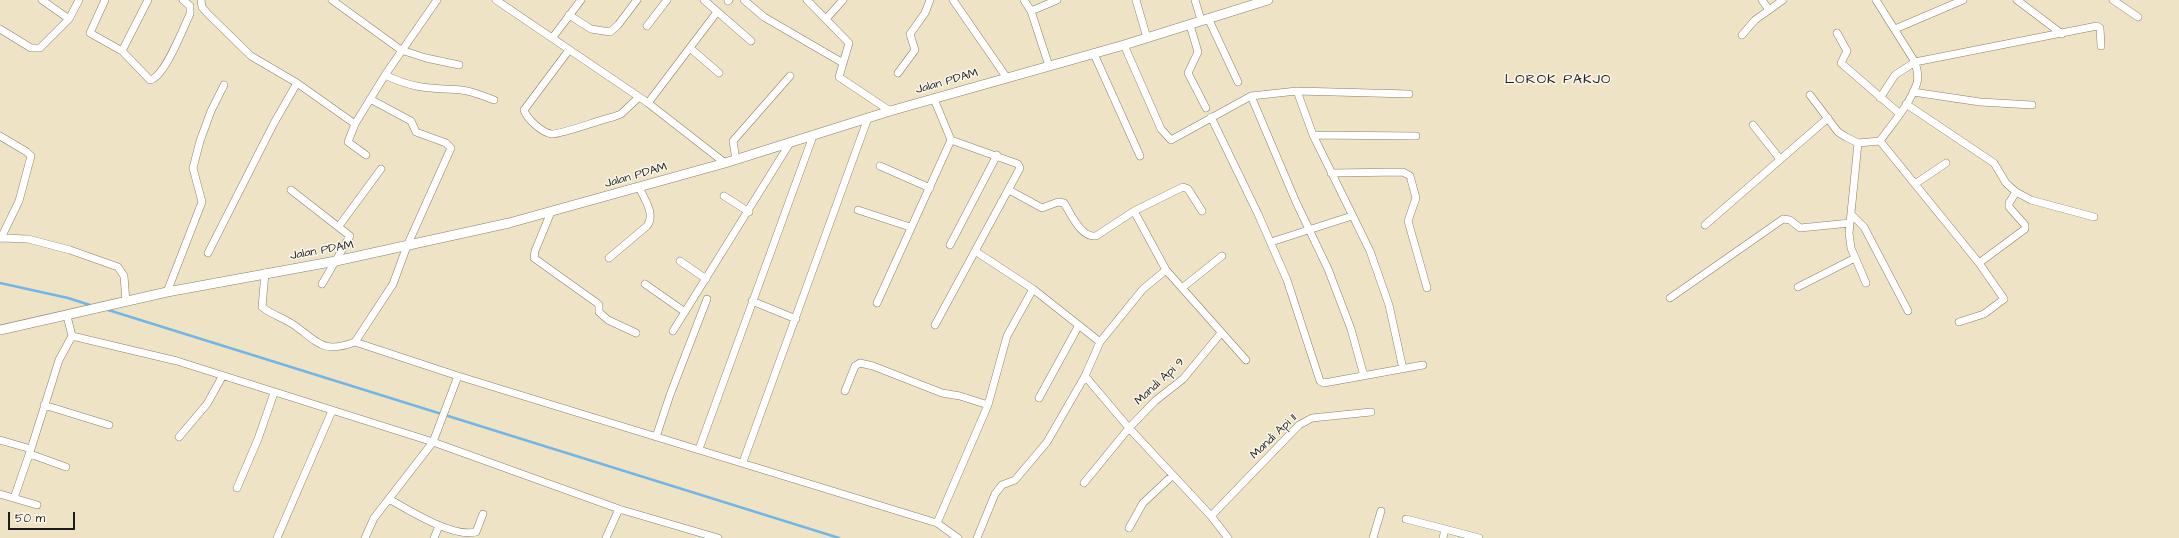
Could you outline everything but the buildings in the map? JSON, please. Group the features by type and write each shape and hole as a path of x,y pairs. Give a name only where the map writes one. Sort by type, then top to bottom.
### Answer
{"street":[{"path":"42,0 69,19"},
{"path":"0,29 31,48 40,48 69,19 79,0"},
{"path":"105,0 90,33 122,51 150,80 155,78 163,69 190,14 190,6 182,0"},
{"path":"122,51 148,0"},
{"path":"201,0 202,7 207,13 251,56 297,83 355,124"},
{"path":"332,0 401,50 426,58 459,65"},
{"path":"366,155 348,142 355,124 401,50 437,0"},
{"path":"496,0 553,37 569,50 648,103 725,163"},
{"path":"553,37 581,0"},
{"path":"569,15 591,29 610,32 618,26 637,0"},
{"path":"647,26 667,0"},
{"path":"704,0 751,41"},
{"path":"744,0 764,17 844,64"},
{"path":"807,0 849,43 840,78 890,111"},
{"path":"826,19 843,0"},
{"path":"898,73 915,53 915,47 910,34 925,13 930,0"},
{"path":"953,0 1007,78"},
{"path":"1024,0 1031,12 1049,66"},
{"path":"1031,12 1057,0"},
{"path":"1136,0 1147,38"},
{"path":"1195,0 1238,82"},
{"name":"Jalan PDAM","path":"0,330 91,311 168,292 336,261 407,246 551,212 736,160 890,111 1094,54 1268,0"},
{"path":"1762,0 1769,10"},
{"path":"1742,35 1755,20 1782,0"},
{"path":"1810,95 1838,132 1858,143 1880,141 1900,114 1918,82 1918,73 1915,62 1876,0"},
{"path":"1895,30 1963,0"},
{"path":"2017,0 2062,34"},
{"path":"2113,0 2138,17"},
{"path":"648,103 717,12"},
{"path":"1190,25 1198,52 1188,73 1206,108"},
{"path":"1880,98 1895,75 1915,62 2099,26 2101,46"},
{"path":"1837,33 1847,50 1841,63 1900,114"},
{"path":"1124,45 1161,129 1171,140 1251,96 1297,92 1409,94"},
{"path":"690,48 718,73"},
{"path":"569,50 524,110 526,116 545,132 556,133 613,117 621,114 639,97"},
{"path":"1094,54 1140,156"},
{"path":"385,75 401,83 419,88 461,90 494,100"},
{"path":"736,160 733,141 790,76"},
{"path":"208,253 274,123 297,83"},
{"path":"168,292 201,205 201,197 193,168 208,119 224,85"},
{"path":"1297,92 1313,135 1370,251 1389,305 1402,369"},
{"path":"1913,92 1980,102 2032,105"},
{"path":"1251,96 1328,269 1351,328 1364,376"},
{"path":"265,273 261,301 262,307 269,313 294,325 311,340 324,347 342,347 355,342 393,284 407,246 450,146 416,132 411,120 370,99"},
{"path":"877,303 951,140 934,99"},
{"path":"1906,104 1994,163 2006,183 2016,192 2031,200 2094,217"},
{"path":"1211,117 1271,242 1287,280 1320,381 1324,383 1423,365"},
{"path":"744,462 868,118"},
{"path":"1705,226 1828,118"},
{"path":"1753,124 1780,159"},
{"path":"1313,135 1416,136"},
{"path":"0,136 28,152 31,156 18,200 1,238 28,239 118,267 124,276 126,302"},
{"path":"698,450 813,136"},
{"path":"935,325 1009,190 1020,166 997,155 951,140"},
{"path":"1880,141 1980,263 2004,299 1984,314 1959,322"},
{"path":"673,331 790,143"},
{"path":"1858,143 1850,223 1851,248 1866,283"},
{"path":"950,245 997,155"},
{"path":"1914,184 1946,163"},
{"path":"880,166 930,188"},
{"path":"339,226 381,169"},
{"path":"1331,173 1403,172 1410,176 1416,198 1408,220 1427,288"},
{"path":"1009,190 1042,208 1058,202 1064,203 1083,232 1091,237 1096,236 1134,210 1183,187 1188,189 1202,211"},
{"path":"609,258 647,226 651,220 651,214 639,188"},
{"path":"292,190 348,233 350,237 322,284"},
{"path":"1980,263 2025,229 2025,225 2009,207 2009,202 2016,192"},
{"path":"724,196 748,212"},
{"path":"858,210 910,228"},
{"path":"1134,210 1166,270 1246,360"},
{"path":"551,212 535,251 534,258 598,303 599,312 608,320 636,333"},
{"path":"1851,214 1864,227 1908,311"},
{"path":"1271,242 1352,216"},
{"path":"1670,298 1783,219 1790,220 1800,228 1850,223"},
{"path":"975,251 1033,289 1100,342"},
{"path":"1182,288 1222,256"},
{"path":"1798,287 1855,258"},
{"path":"680,261 706,279"},
{"path":"977,538 995,494 1002,485 1015,480 1047,442 1084,376 1100,342 1143,289 1166,270"},
{"path":"645,284 686,312"},
{"path":"937,523 988,404 1007,336 1033,289"},
{"path":"656,437 670,395 707,299"},
{"path":"752,301 796,319"},
{"path":"14,498 59,360 72,336 67,316"},
{"path":"1039,398 1080,326"},
{"name":"Mandi Api 9","path":"1084,483 1129,428 1155,401 1183,379 1222,333"},
{"path":"72,336 177,362 433,442 619,509 718,538"},
{"path":"355,342 458,376 698,450 744,462 937,523 958,538"},
{"path":"845,391 854,366 860,363 873,366 942,393 960,396 988,404"},
{"path":"365,538 371,522 433,442 458,376"},
{"path":"1084,376 1129,428 1211,516 1228,538"},
{"path":"179,437 206,404 222,377"},
{"path":"237,488 258,439 274,393"},
{"path":"44,406 109,425"},
{"path":"277,538 332,411"},
{"name":"Mandi Api 11","path":"1211,516 1299,425 1312,418 1371,412"},
{"path":"0,440 66,467"},
{"path":"1129,528 1143,503 1173,475"},
{"path":"0,494 37,505"},
{"path":"389,499 439,526 458,531 474,533 478,531 483,514"},
{"path":"606,538 619,509"},
{"path":"1373,538 1381,511"},
{"path":"1406,519 1479,538"},
{"path":"434,538 439,526"},
{"path":"1442,538 1445,529"}],"waterway":[{"path":"0,283 68,298 93,306"},
{"path":"105,309 839,538"}],"district":[{"name":"LOROK PAKJO","path":"1558,80"}]}
